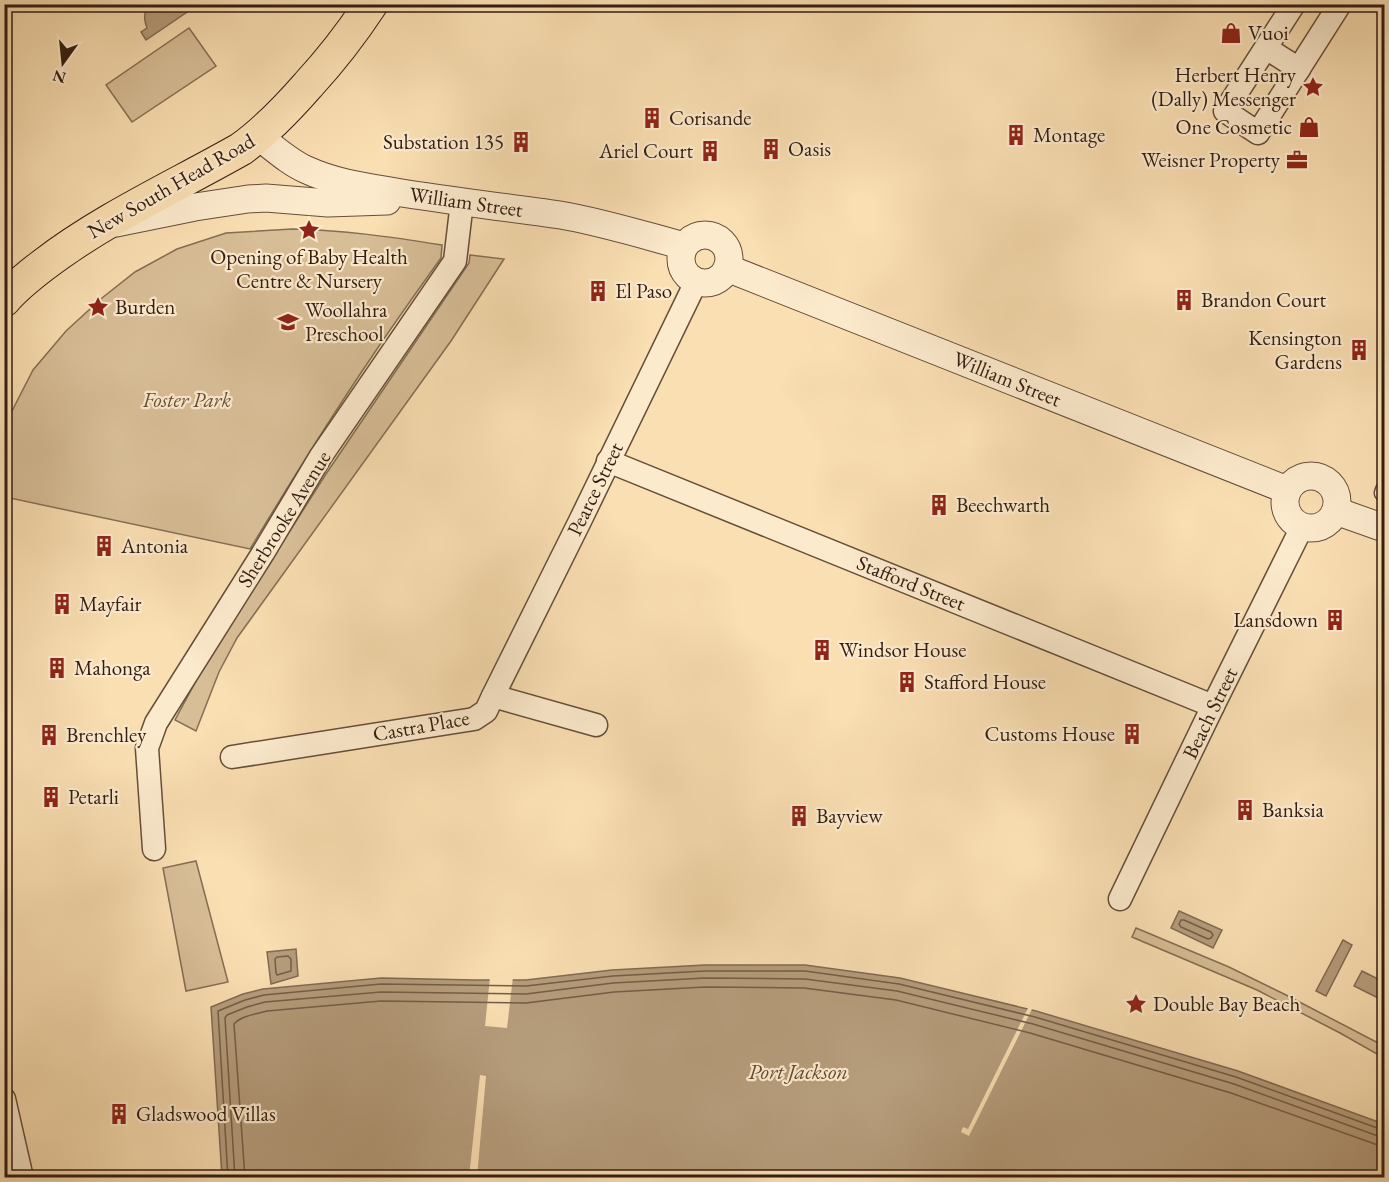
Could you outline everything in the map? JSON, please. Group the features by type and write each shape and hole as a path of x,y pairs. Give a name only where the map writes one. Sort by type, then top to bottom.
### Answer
{"main road":[{"name":"New South Head Road","path":"4,300 62,250 100,226 235,152 258,136 287,109 325,66 371,4"}],"street":[{"path":"1294,4 1224,111 1258,134 1340,4"},
{"path":"1266,48 1299,69"},
{"name":"William Street","path":"258,136 307,170 332,179 436,198 562,215 684,246"},
{"path":"100,226 248,199 358,203 436,198"},
{"name":"Sherbrooke Avenue","path":"154,849 147,748 156,723 321,456 455,261 462,202"},
{"path":"701,235 718,239 724,244 729,258 723,276 711,283 702,284 688,278 680,262 680,253 684,246 701,235"},
{"name":"William Street","path":"727,268 1287,490"},
{"name":"Pearce Street","path":"493,696 696,282"},
{"name":"Stafford Street","path":"608,461 1213,706"},
{"path":"1311,476 1321,479 1335,492 1336,511 1322,526 1311,529 1302,527 1288,516 1284,499 1287,490 1302,478 1311,476"},
{"path":"1336,511 1384,528"},
{"name":"Beach Street","path":"1120,900 1302,527"},
{"name":"Castra Place","path":"232,757 474,719 486,711 493,696 596,725"},
{"path":"4,1099 22,1178"}],"green space":[{"path":"189,28 216,66 132,122 106,85"},
{"name":"Foster Park","path":"292,229 367,234 442,245 441,258 341,403 250,549 5,497 5,436 11,413 33,370 66,331 135,272 177,249 226,233"},
{"path":"470,255 504,259 451,341 237,638 219,672 196,731 175,720 203,668 326,474 469,263"},
{"path":"196,861 228,982 186,991 163,868"},
{"path":"1136,928 1229,967 1384,1046 1384,1058 1257,990 1132,937"}],"water":[{"path":"150,5 186,5 190,10 146,40 141,32 147,28 145,16"},
{"path":"1179,911 1222,930 1213,948 1171,928"},
{"path":"1343,940 1352,945 1326,996 1316,991"},
{"path":"296,949 298,976 271,984 267,952"},
{"name":"Port Jackson","path":"705,965 805,965 900,978 1036,1011 1238,1071 1384,1124 1384,1177 222,1177 211,1007 243,994 263,989 381,978 526,980 612,970"},
{"path":"1362,971 1384,982 1384,1001 1354,986"}],"pier":[{"path":"490,977 513,977 507,1028 485,1026"},
{"path":"1029,1006 1033,1007 969,1136 961,1132 963,1127 968,1129"},
{"path":"480,1075 486,1076 477,1177 469,1177"}],"place":[{"name":"Vuoi","path":"1231,33"},
{"name":"Herbert Henry (Dally) Messenger","path":"1313,87"},
{"name":"Corisande","path":"652,118"},
{"name":"One Cosmetic","path":"1309,127"},
{"name":"Montage","path":"1016,135"},
{"name":"Substation 135","path":"521,142"},
{"name":"Oasis","path":"771,149"},
{"name":"Ariel Court","path":"710,151"},
{"name":"Weisner Property","path":"1297,160"},
{"name":"Opening of Baby Health Centre & Nursery","path":"309,230"},
{"name":"El Paso","path":"598,291"},
{"name":"Brandon Court","path":"1184,300"},
{"name":"Burden","path":"98,307"},
{"name":"Woollahra Preschool","path":"288,322"},
{"name":"Kensington Gardens","path":"1359,350"},
{"name":"Beechwarth","path":"939,505"},
{"name":"Antonia","path":"104,546"},
{"name":"Mayfair","path":"62,604"},
{"name":"Lansdown","path":"1335,620"},
{"name":"Windsor House","path":"822,650"},
{"name":"Mahonga","path":"57,668"},
{"name":"Stafford House","path":"907,682"},
{"name":"Customs House","path":"1132,734"},
{"name":"Brenchley","path":"49,735"},
{"name":"Petarli","path":"51,797"},
{"name":"Banksia","path":"1245,810"},
{"name":"Bayview","path":"799,816"},
{"name":"Double Bay Beach","path":"1136,1004"},
{"name":"Gladswood Villas","path":"119,1114"}]}
